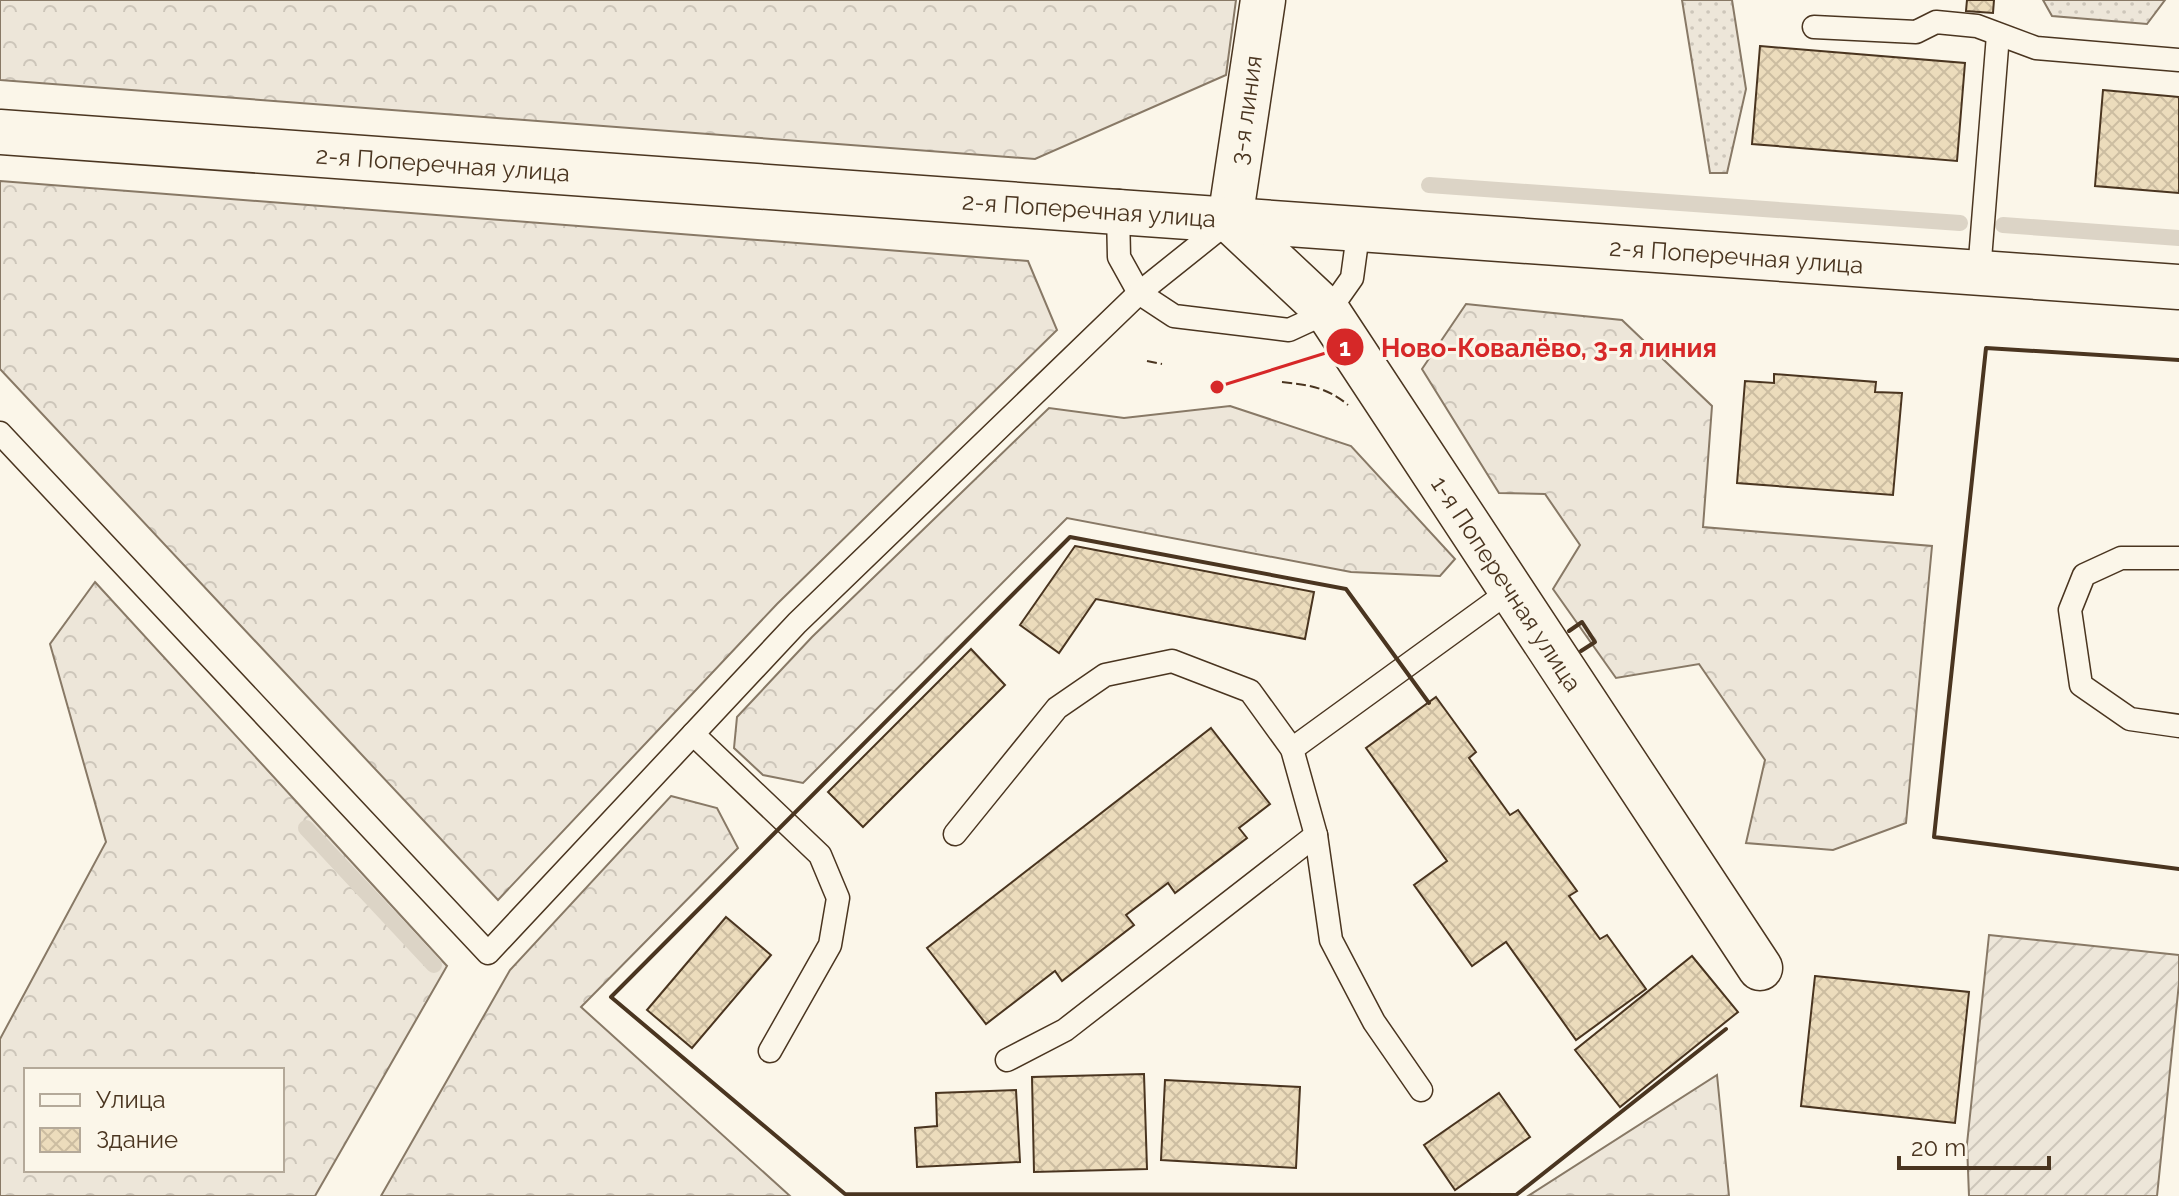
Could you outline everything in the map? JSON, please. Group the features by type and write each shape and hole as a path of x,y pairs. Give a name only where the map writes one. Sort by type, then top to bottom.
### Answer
{"street":[{"name":"3-я линия","path":"1230,220 1263,0"},
{"name":"2-я Поперечная улица","path":"0,132 2179,287"},
{"name":"1-я Поперечная улица","path":"1230,220 1328,312 1760,968"}],"lane":[{"path":"1814,27 1916,32 1936,22 1977,26 2036,48 2179,60"},
{"path":"1979,272 1998,35"},
{"path":"1118,212 1119,257 1139,293 1174,316 1289,330 1328,312 1352,278 1359,227"},
{"path":"0,433 488,953 797,623 1139,293 1230,220"},
{"path":"2179,558 2121,558 2109,563 2084,575 2070,610 2081,685 2130,719 2179,726"},
{"path":"1292,749 1511,590"},
{"path":"955,834 1057,708 1105,675 1172,661 1250,691 1292,749 1316,835 1331,940 1374,1022 1421,1090"},
{"path":"693,734 820,855 838,898 830,945 770,1051"},
{"path":"1007,1060 1065,1030 1316,835"}],"green space":[{"path":"0,0 1236,0 1226,75 1035,159 0,80"},
{"path":"1682,0 1732,0 1746,89 1727,173 1710,173"},
{"path":"2043,0 2165,0 2147,24 2052,16"},
{"path":"0,181 1028,261 1057,330 777,604 498,900 0,369"},
{"path":"1466,304 1622,320 1712,406 1703,527 1932,546 1906,823 1833,850 1746,843 1765,760 1699,664 1616,678 1553,589 1580,545 1545,494 1499,493 1422,369"},
{"path":"1230,406 1351,446 1455,559 1440,576 1351,572 1067,518 803,783 763,775 734,748 737,717 812,637 1049,408 1124,418"},
{"path":"95,582 447,966 315,1196 0,1196 0,1039 106,842 50,644"},
{"path":"671,796 717,808 738,848 581,1007 790,1196 381,1196 510,970"},
{"path":"1989,935 2179,955 2179,983 2157,1196 1969,1196 1967,1144"},
{"path":"1717,1075 1729,1196 1528,1196"}],"building":[{"path":"1967,0 1994,0 1993,13 1966,11"},
{"path":"1760,46 1965,63 1957,161 1752,144"},
{"path":"2103,90 2179,97 2179,193 2095,186"},
{"path":"1774,374 1876,382 1875,392 1902,393 1893,495 1737,483 1745,381 1774,383"},
{"path":"1075,546 1314,592 1305,639 1096,599 1059,653 1020,625"},
{"path":"971,649 1005,685 863,827 828,792"},
{"path":"1436,697 1476,752 1469,758 1510,815 1518,810 1577,891 1569,896 1600,939 1607,935 1646,989 1576,1040 1506,942 1472,966 1414,885 1447,861 1366,748"},
{"path":"1211,728 1270,804 1239,828 1247,838 1175,893 1168,883 1126,915 1134,925 1062,981 1055,971 986,1024 927,948"},
{"path":"726,917 771,955 692,1048 647,1010"},
{"path":"1692,956 1738,1012 1620,1107 1575,1050"},
{"path":"1815,976 1969,992 1955,1123 1801,1106"},
{"path":"1144,1074 1147,1169 1034,1172 1032,1077"},
{"path":"1165,1080 1300,1087 1296,1168 1161,1160"},
{"path":"1016,1090 1020,1162 917,1167 915,1128 937,1126 936,1093"},
{"path":"1499,1093 1530,1137 1455,1190 1424,1145"}],"waterway":[{"path":"1429,185 1960,223"},
{"path":"2003,225 2179,238"},
{"path":"306,828 434,965"}],"fence":[{"path":"1147,361 1162,364"},
{"path":"1282,382 1325,391 1348,405"}],"wall":[{"path":"2179,360 1986,348 1934,837 2179,869"},
{"path":"1429,703 1346,589 1070,537 611,997 845,1194 1516,1195 1726,1029"},
{"path":"1569,631 1582,622 1595,642 1581,651"}],"place":[{"name":"Ново-Ковалёво, 3-я линия","path":"1217,387"}]}
